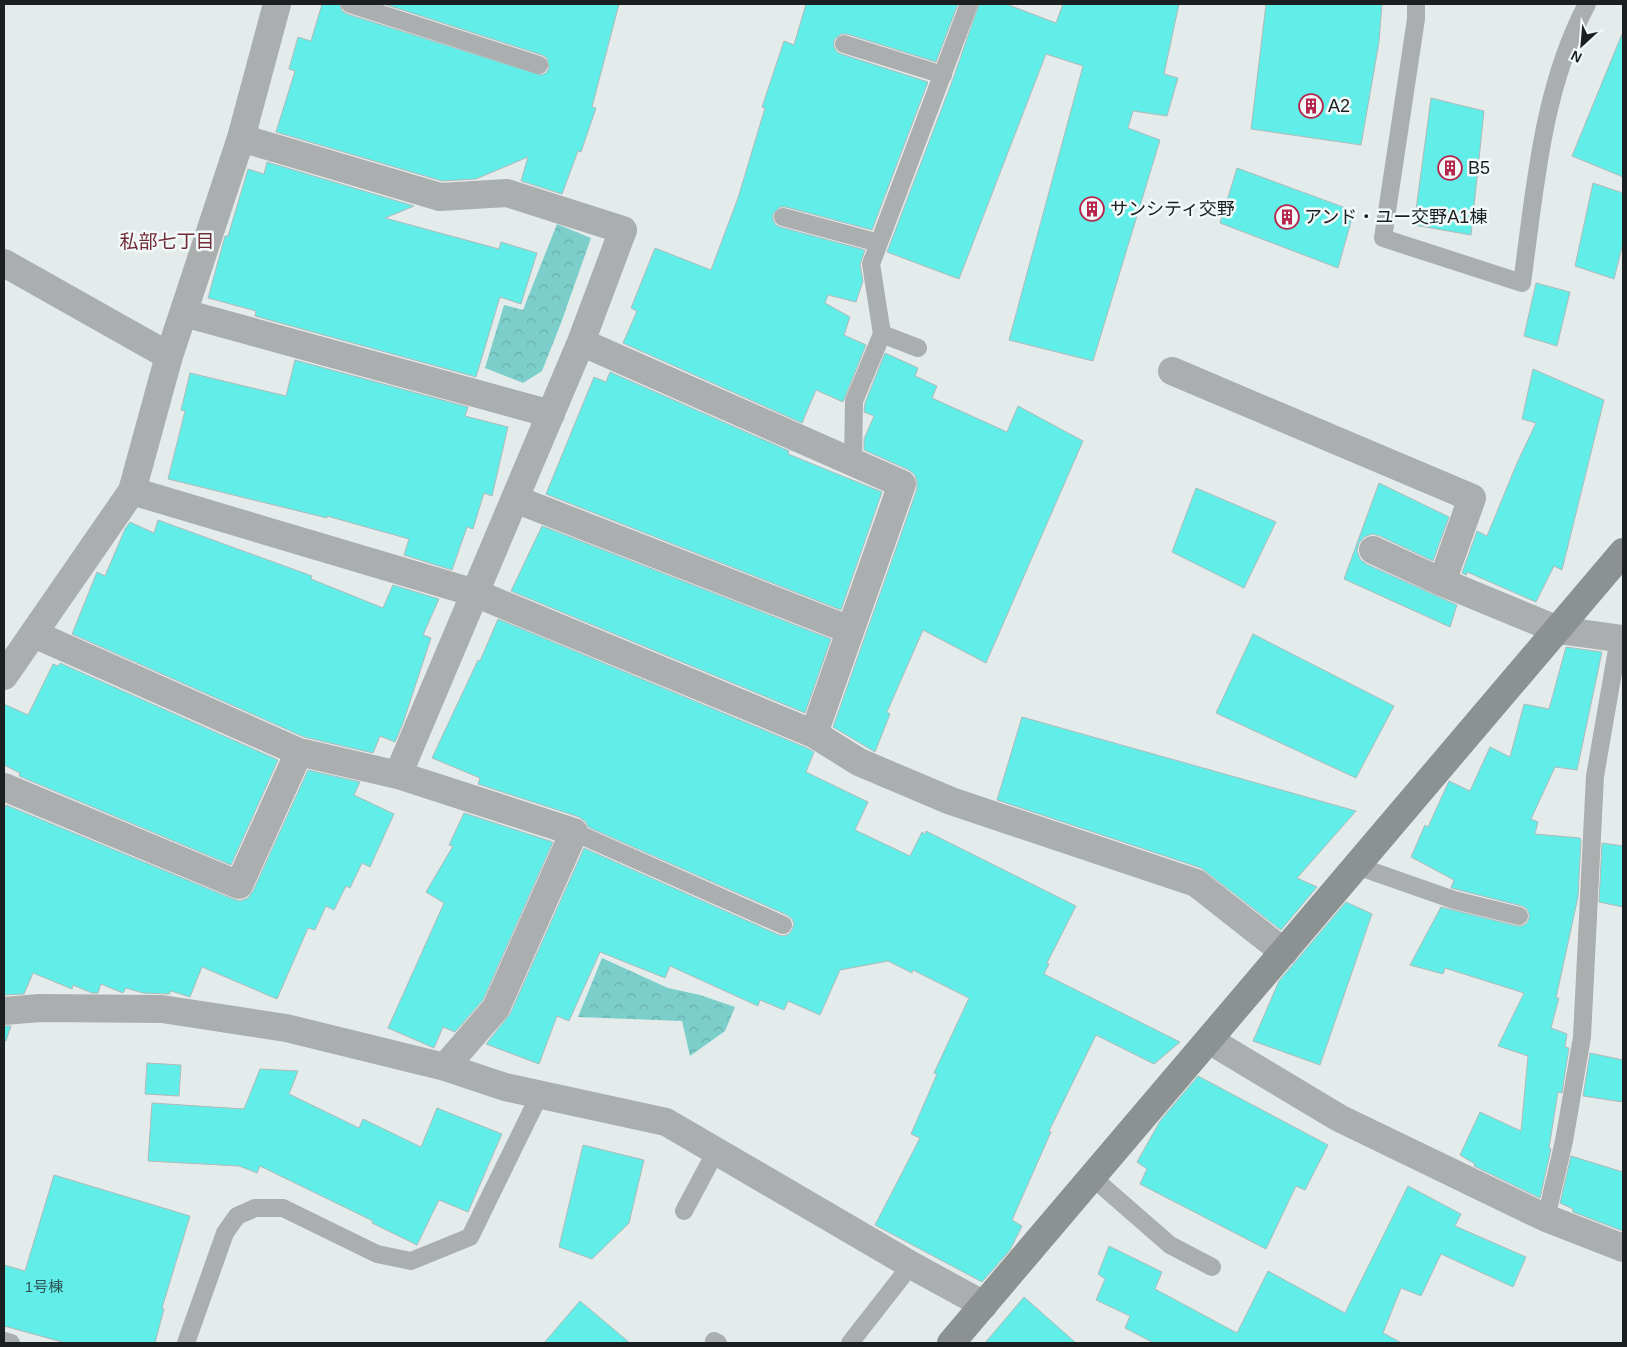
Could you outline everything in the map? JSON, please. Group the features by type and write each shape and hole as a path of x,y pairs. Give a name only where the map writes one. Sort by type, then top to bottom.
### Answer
{"street":[{"path":"4,676 132,491 170,356 241,138 277,4"},
{"path":"241,138 440,197 507,193 623,230 581,342 398,775"},
{"path":"4,263 170,356"},
{"path":"184,313 551,414"},
{"path":"581,342 902,484 818,725"},
{"path":"1172,371 1472,498 1442,582"},
{"path":"132,491 476,593 814,734 859,762 951,801 1196,883 1284,952"},
{"path":"515,499 850,630"},
{"path":"1373,550 1442,582 1558,630 1621,638"},
{"path":"951,1343 1623,552"},
{"path":"34,634 299,752 398,775 574,832 496,1008 444,1067"},
{"path":"4,787 239,885 299,752"},
{"path":"4,1011 40,1008 162,1009 286,1028 444,1067 505,1087 666,1122 911,1265 984,1305"},
{"path":"1209,1040 1340,1118 1546,1218 1623,1248"}],"lane":[{"path":"350,4 539,65"},
{"path":"853,462 854,401 882,334 870,264 969,4"},
{"path":"1416,4 1416,19 1383,238 1522,283 1534,190 1549,105 1573,29 1587,4"},
{"path":"844,44 943,75"},
{"path":"783,217 879,243"},
{"path":"882,334 918,348"},
{"path":"1546,1218 1564,1141 1582,1038 1595,776 1621,638"},
{"path":"574,832 782,924"},
{"path":"1357,866 1454,900 1519,916"},
{"path":"186,1343 225,1233 237,1216 255,1208 283,1208 377,1254 412,1261 470,1237 540,1094"},
{"path":"684,1211 716,1151"},
{"path":"1092,1178 1170,1245 1212,1267"},
{"path":"850,1343 911,1265"},
{"path":"4,1341 11,1343"}],"green space":[{"path":"557,224 591,238 542,371 523,383 485,368 504,305 523,310"},
{"path":"602,958 668,988 700,995 735,1007 725,1031 690,1056 682,1021 578,1017"}],"building":[{"path":"322,4 340,4 342,11 347,14 541,75 546,73 549,68 547,58 542,55 384,4 619,4 592,107 596,108 581,152 578,151 562,194 521,181 528,157 476,179 442,181 276,132 295,71 289,69 298,37 311,41"},
{"path":"806,4 958,4 936,62 847,34 841,34 834,40 834,47 841,54 928,82 872,230 786,207 780,207 773,214 773,220 780,227 865,250 860,265 863,281 856,302 828,295 825,303 850,317 844,335 866,345 843,402 816,390 802,423 623,343 637,311 631,308 655,248 711,270 738,198 765,108 762,107 784,41 794,45"},
{"path":"979,4 1006,4 1056,23 1063,4 1179,4 1164,74 1178,78 1167,116 1133,111 1128,128 1160,140 1093,361 1009,340 1083,66 1046,54 959,279 887,252 953,79"},
{"path":"1266,4 1382,4 1379,42 1361,145 1251,129"},
{"path":"1623,34 1623,177 1572,156"},
{"name":"B5","path":"1431,98 1484,111 1471,235 1414,225"},
{"path":"267,162 414,206 385,218 499,249 501,242 537,253 521,304 500,297 476,377 255,316 256,311 208,298 225,236 228,236 248,169 264,174"},
{"name":"アンド・ユー交野A1棟","path":"1237,168 1354,211 1338,268 1220,223"},
{"path":"1593,183 1623,193 1623,243 1614,279 1575,266"},
{"path":"1536,283 1570,292 1557,346 1524,336"},
{"path":"885,353 918,368 915,376 937,386 932,398 1007,432 1018,406 1083,441 986,663 923,630 887,712 890,714 875,752 833,727 917,489 915,475 909,470 864,450 864,439 874,416 864,412 865,403"},
{"path":"295,360 468,407 465,416 508,427 492,496 484,493 473,529 467,527 452,570 404,555 409,539 327,516 327,518 168,479 185,411 181,410 190,373 286,396"},
{"path":"1533,369 1604,400 1562,570 1554,566 1536,602 1467,572 1466,575 1462,573 1477,531 1487,536 1517,463 1536,423 1522,419"},
{"path":"610,372 789,451 788,454 882,492 841,610 546,494 594,377 606,382"},
{"path":"1379,483 1449,517 1433,561 1372,534 1364,537 1359,543 1357,551 1360,559 1366,564 1457,605 1450,627 1344,579"},
{"path":"1196,488 1276,522 1244,588 1172,552"},
{"path":"158,520 312,576 311,579 383,608 393,585 439,599 423,635 431,638 395,742 380,736 373,753 304,737 72,634 97,572 105,576 125,529 130,522 154,533"},
{"path":"542,526 831,639 805,713 511,591"},
{"path":"498,619 814,752 806,772 868,802 855,830 910,856 922,832 925,834 926,831 1076,906 1047,963 1049,964 1044,974 1180,1042 1154,1064 1096,1035 1049,1131 1051,1132 1012,1220 1022,1226 1010,1250 982,1282 875,1225 920,1138 911,1134 937,1074 934,1073 969,998 913,970 912,973 888,961 840,970 820,1015 788,1001 784,1010 760,1000 758,1006 670,966 665,978 600,952 569,1021 557,1016 539,1064 486,1044 510,1014 584,848 779,935 789,934 794,924 787,915 588,827 586,822 579,817 478,784 480,778 432,758 478,660 480,661"},
{"path":"1253,634 1394,706 1356,778 1216,713"},
{"path":"1566,647 1602,652 1577,770 1555,767 1531,819 1538,822 1535,834 1580,838 1581,840 1578,897 1556,998 1559,998 1551,1028 1567,1034 1565,1047 1569,1048 1562,1093 1558,1092 1549,1148 1551,1149 1540,1198 1474,1166 1475,1164 1460,1155 1480,1112 1521,1131 1528,1056 1498,1046 1524,993 1445,968 1443,974 1410,965 1441,907 1517,926 1527,923 1529,913 1522,906 1451,888 1454,880 1411,857 1425,825 1428,827 1449,781 1470,791 1490,747 1510,757 1524,704 1549,709"},
{"path":"60,663 278,760 231,865 19,776 20,773 4,765 4,704 28,715 53,664 58,666"},
{"path":"1022,717 1356,811 1297,878 1317,887 1281,930 1201,868 997,800"},
{"path":"308,770 360,782 354,795 394,814 370,867 362,863 350,888 346,886 334,910 326,906 315,930 308,928 277,999 202,967 190,997 171,991 169,994 143,993 126,988 123,993 101,984 98,993 92,993 73,985 72,989 33,973 24,994 4,995 4,810 6,805 240,901 248,898 253,891"},
{"path":"464,813 553,842 483,1000 455,1032 443,1027 434,1048 388,1028 444,903 426,892 453,846 449,845"},
{"path":"1602,843 1623,846 1623,907 1599,902"},
{"path":"1346,902 1372,914 1320,1065 1253,1041 1279,981"},
{"path":"4,1026 11,1026 6,1041 4,1040"},
{"path":"1590,1053 1623,1060 1623,1102 1583,1096"},
{"path":"147,1063 181,1065 179,1096 145,1094"},
{"path":"260,1069 298,1071 289,1094 359,1128 363,1119 421,1147 437,1108 502,1134 468,1212 439,1200 417,1245 372,1223 373,1221 260,1166 257,1173 239,1166 148,1161 152,1103 244,1109"},
{"path":"1198,1076 1328,1145 1305,1190 1296,1186 1266,1249 1140,1184 1147,1169 1137,1162 1160,1121"},
{"path":"583,1145 644,1160 629,1223 592,1259 559,1247"},
{"path":"1571,1156 1623,1172 1623,1231 1573,1212 1573,1209 1560,1203"},
{"path":"54,1175 190,1216 162,1308 164,1309 155,1343 66,1343 4,1326 4,1265 25,1271"},
{"path":"1408,1186 1461,1214 1455,1226 1526,1257 1513,1287 1441,1254 1421,1296 1401,1288 1383,1333 1402,1343 1154,1343 1125,1328 1130,1316 1096,1300 1105,1279 1098,1274 1109,1246 1162,1272 1155,1289 1237,1333 1268,1271 1345,1313"},
{"path":"1024,1297 1076,1343 985,1343"},
{"path":"580,1301 630,1343 544,1343"}],"place":[{"name":"A2","path":"1311,106"},
{"name":"B5","path":"1450,168"},
{"name":"サンシティ交野","path":"1092,209"},
{"name":"アンド・ユー交野A1棟","path":"1287,217"}],"district":[{"name":"私部七丁目","path":"167,241"}]}
